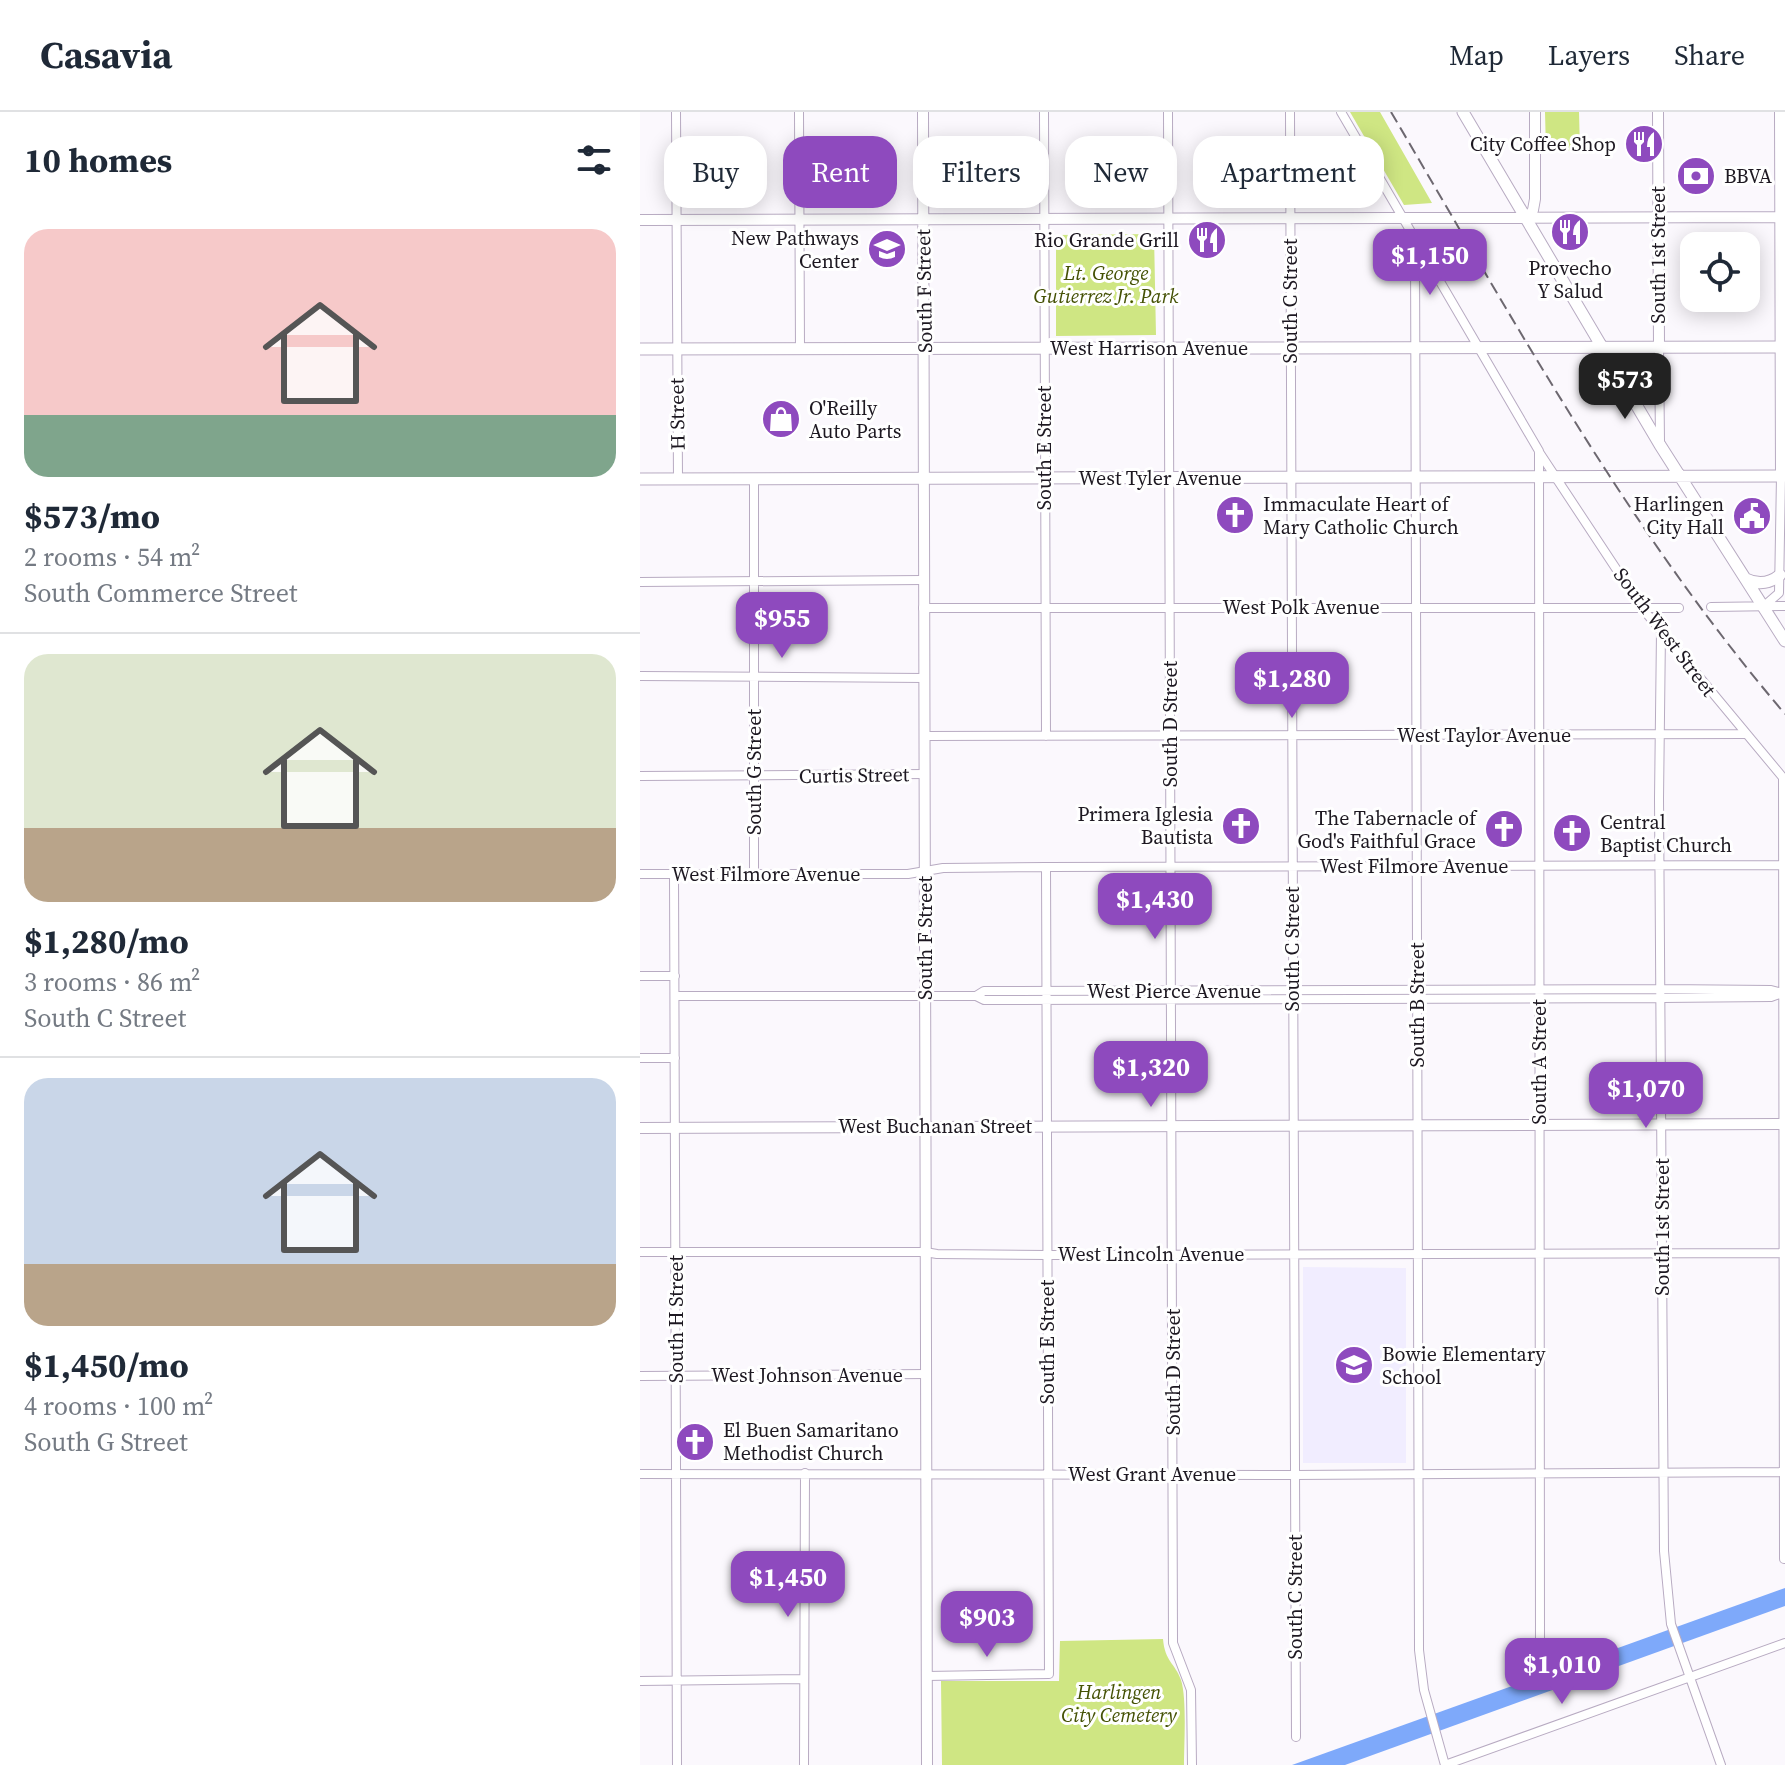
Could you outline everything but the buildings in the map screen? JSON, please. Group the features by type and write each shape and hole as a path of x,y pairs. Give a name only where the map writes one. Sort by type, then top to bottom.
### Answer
{"main road":[{"path":"1463,112 1660,445 1785,641"},
{"name":"West Harrison Avenue","path":"640,349 1783,347"},
{"name":"West Tyler Avenue","path":"640,479 1783,476"},
{"path":"1746,579 1764,583 1780,575"}],"street":[{"path":"676,112 676,349"},
{"path":"799,112 800,349"},
{"name":"South F Street","path":"923,112 927,1765"},
{"name":"South E Street","path":"1044,112 1046,736"},
{"name":"South D Street","path":"1168,112 1173,1643 1191,1690 1192,1765"},
{"name":"South C Street","path":"1290,112 1296,1737"},
{"path":"1341,112 1539,451 1538,477"},
{"path":"1527,219 1535,199 1535,112"},
{"name":"South 1st Street","path":"1658,112 1660,445"},
{"path":"1764,606 1779,593 1780,575 1783,217 1780,112"},
{"path":"640,220 1783,217"},
{"name":"South B Street","path":"1415,241 1419,1650 1429,1710 1445,1765"},
{"name":"H Street","path":"676,349 678,479"},
{"name":"South West Street","path":"1539,451 1553,477 1642,608 1784,779"},
{"name":"South A Street","path":"1538,477 1540,1647"},
{"name":"South G Street","path":"754,478 754,873"},
{"path":"640,582 923,580"},
{"path":"1711,607 1785,606"},
{"name":"West Polk Avenue","path":"923,608 1679,608"},
{"name":"South 1st Street","path":"1661,632 1664,1551 1671,1624 1721,1765"},
{"path":"640,676 924,678"},
{"name":"West Taylor Avenue","path":"925,736 1744,734"},
{"name":"Curtis Street","path":"640,776 925,774"},
{"path":"1784,779 1784,1559"},
{"name":"West Filmore Avenue","path":"640,874 908,874 925,869 1046,867 1783,865"},
{"name":"South E Street","path":"926,1676 1049,1674 1046,867"},
{"name":"South H Street","path":"674,874 677,1765"},
{"path":"640,976 675,976"},
{"name":"West Pierce Avenue","path":"675,996 976,996 984,1000 1047,996 1662,993 1771,997 1783,993"},
{"path":"640,1058 675,1058"},
{"name":"West Buchanan Street","path":"640,1128 1784,1124"},
{"name":"West Lincoln Avenue","path":"640,1252 1047,1255 1784,1253"},
{"name":"West Johnson Avenue","path":"640,1376 927,1374"},
{"name":"West Grant Avenue","path":"640,1474 1785,1472"},
{"path":"804,1765 805,1473"},
{"path":"1445,1765 1785,1643"},
{"path":"640,1681 803,1679"}],"shaded area":[{"name":"Bowie Elementary School","path":"1303,1267 1406,1268 1406,1463 1303,1463"}],"green space":[{"path":"1350,112 1380,112 1432,203 1404,205 1384,171 1384,136 1364,136"},
{"path":"1545,112 1579,112 1580,150 1546,151"},
{"name":"Lt. George Gutierrez Jr. Park","path":"1154,234 1156,335 1056,336 1056,235"},
{"name":"Harlingen City Cemetery","path":"1163,1639 1168,1658 1179,1674 1183,1688 1184,1765 942,1765 941,1681 1059,1681 1060,1641"}],"water":[{"path":"1785,1588 1785,1606 1345,1765 1292,1765"}],"railway":[{"path":"1391,112 1528,345 1624,497 1728,644 1785,714"}],"place":[{"name":"City Coffee Shop","path":"1644,144"},
{"name":"BBVA","path":"1696,176"},
{"name":"Provecho Y Salud","path":"1570,232"},
{"name":"Rio Grande Grill","path":"1207,240"},
{"name":"New Pathways Center","path":"887,249"},
{"name":"O'Reilly Auto Parts","path":"781,419"},
{"name":"Immaculate Heart of Mary Catholic Church","path":"1235,515"},
{"name":"Harlingen City Hall","path":"1752,516"},
{"name":"Primera Iglesia Bautista","path":"1241,826"},
{"name":"The Tabernacle of God's Faithful Grace","path":"1504,829"},
{"name":"Central Baptist Church","path":"1572,833"},
{"name":"Bowie Elementary School","path":"1354,1365"},
{"name":"El Buen Samaritano Methodist Church","path":"695,1442"}]}
